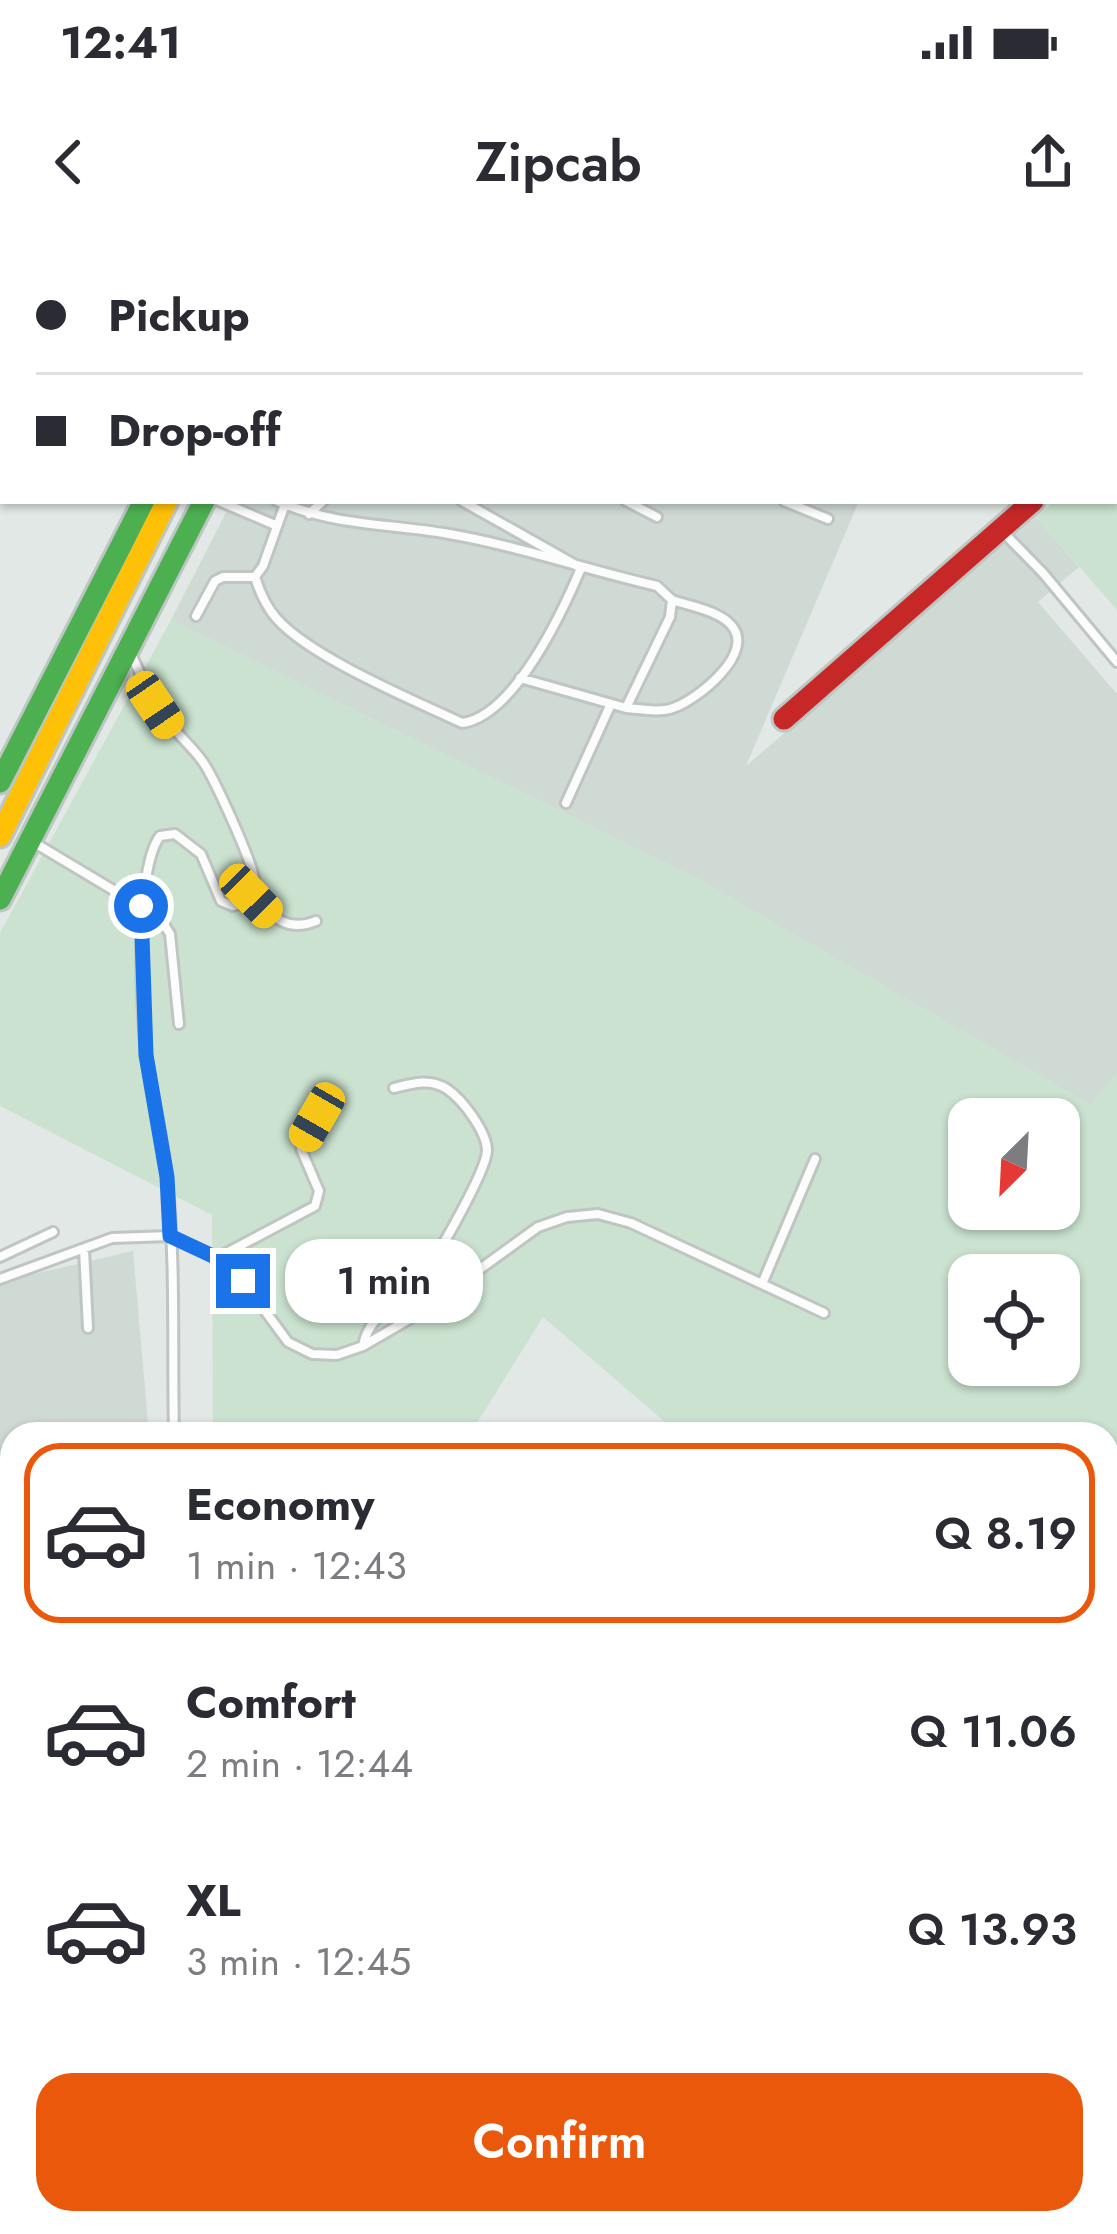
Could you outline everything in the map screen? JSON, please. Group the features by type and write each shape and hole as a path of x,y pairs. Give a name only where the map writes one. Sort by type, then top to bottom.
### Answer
{"main road":[{"path":"0,782 142,504"},
{"path":"0,836 166,504"},
{"path":"0,899 202,504"},
{"path":"784,719 1005,517"}],"lane":[{"path":"226,504 275,524"},
{"path":"281,504 277,534 255,577 281,624 372,680 462,723 478,721 520,678 547,640 580,568"},
{"path":"284,504 323,520 449,534 657,586 672,600 719,616 733,626 737,637 731,664 672,709 610,705 520,678"},
{"path":"309,514 320,504"},
{"path":"467,504 580,568"},
{"path":"632,504 657,517"},
{"path":"791,504 828,519"},
{"path":"1005,517 1043,573 1117,662"},
{"path":"196,616 215,581 255,577"},
{"path":"626,708 670,617 672,600"},
{"path":"128,647 155,705 171,729 203,760 254,878 251,896"},
{"path":"566,803 610,705"},
{"path":"174,1422 167,1177 146,1055 141,906 151,848 160,836 176,834 201,854 221,901 233,906 251,896"},
{"path":"29,840 160,918 170,934 178,1024"},
{"path":"251,896 283,924 304,926 316,921"},
{"path":"363,1346 368,1327 421,1278 488,1156 485,1138 456,1096 444,1087 427,1081 394,1088"},
{"path":"217,1258 315,1206 319,1191 302,1148 329,1095"},
{"path":"762,1284 815,1159"},
{"path":"0,1279 112,1238 170,1236 217,1258 243,1281 288,1342 312,1354 337,1355 363,1346 418,1314 538,1227 567,1217 598,1214 631,1223 824,1313"},
{"path":"0,1257 53,1232"},
{"path":"84,1249 88,1328"}],"shaded area":[{"path":"230,504 858,504 746,766 1036,517 1079,567 1038,602 1117,694 1117,1073 1091,1105 696,878 171,620"},
{"path":"133,1251 148,1422 0,1422 0,1282"}],"green space":[{"path":"1051,504 1117,504 1117,610 1036,517"},
{"path":"171,620 696,878 1079,1098 948,1098 948,1230 1080,1230 1080,1099 1091,1105 1117,1073 1117,1422 665,1422 543,1317 477,1422 213,1422 212,1215 0,1106 0,933"}],"traffic: fast":[{"path":"0,782 142,504"},
{"path":"0,899 202,504"}],"traffic: slow":[{"path":"0,836 166,504"}],"traffic: jam":[{"path":"784,719 1030,504"}],"route":[{"path":"141,906 146,1055 167,1177 170,1236 217,1258 243,1281"}]}
